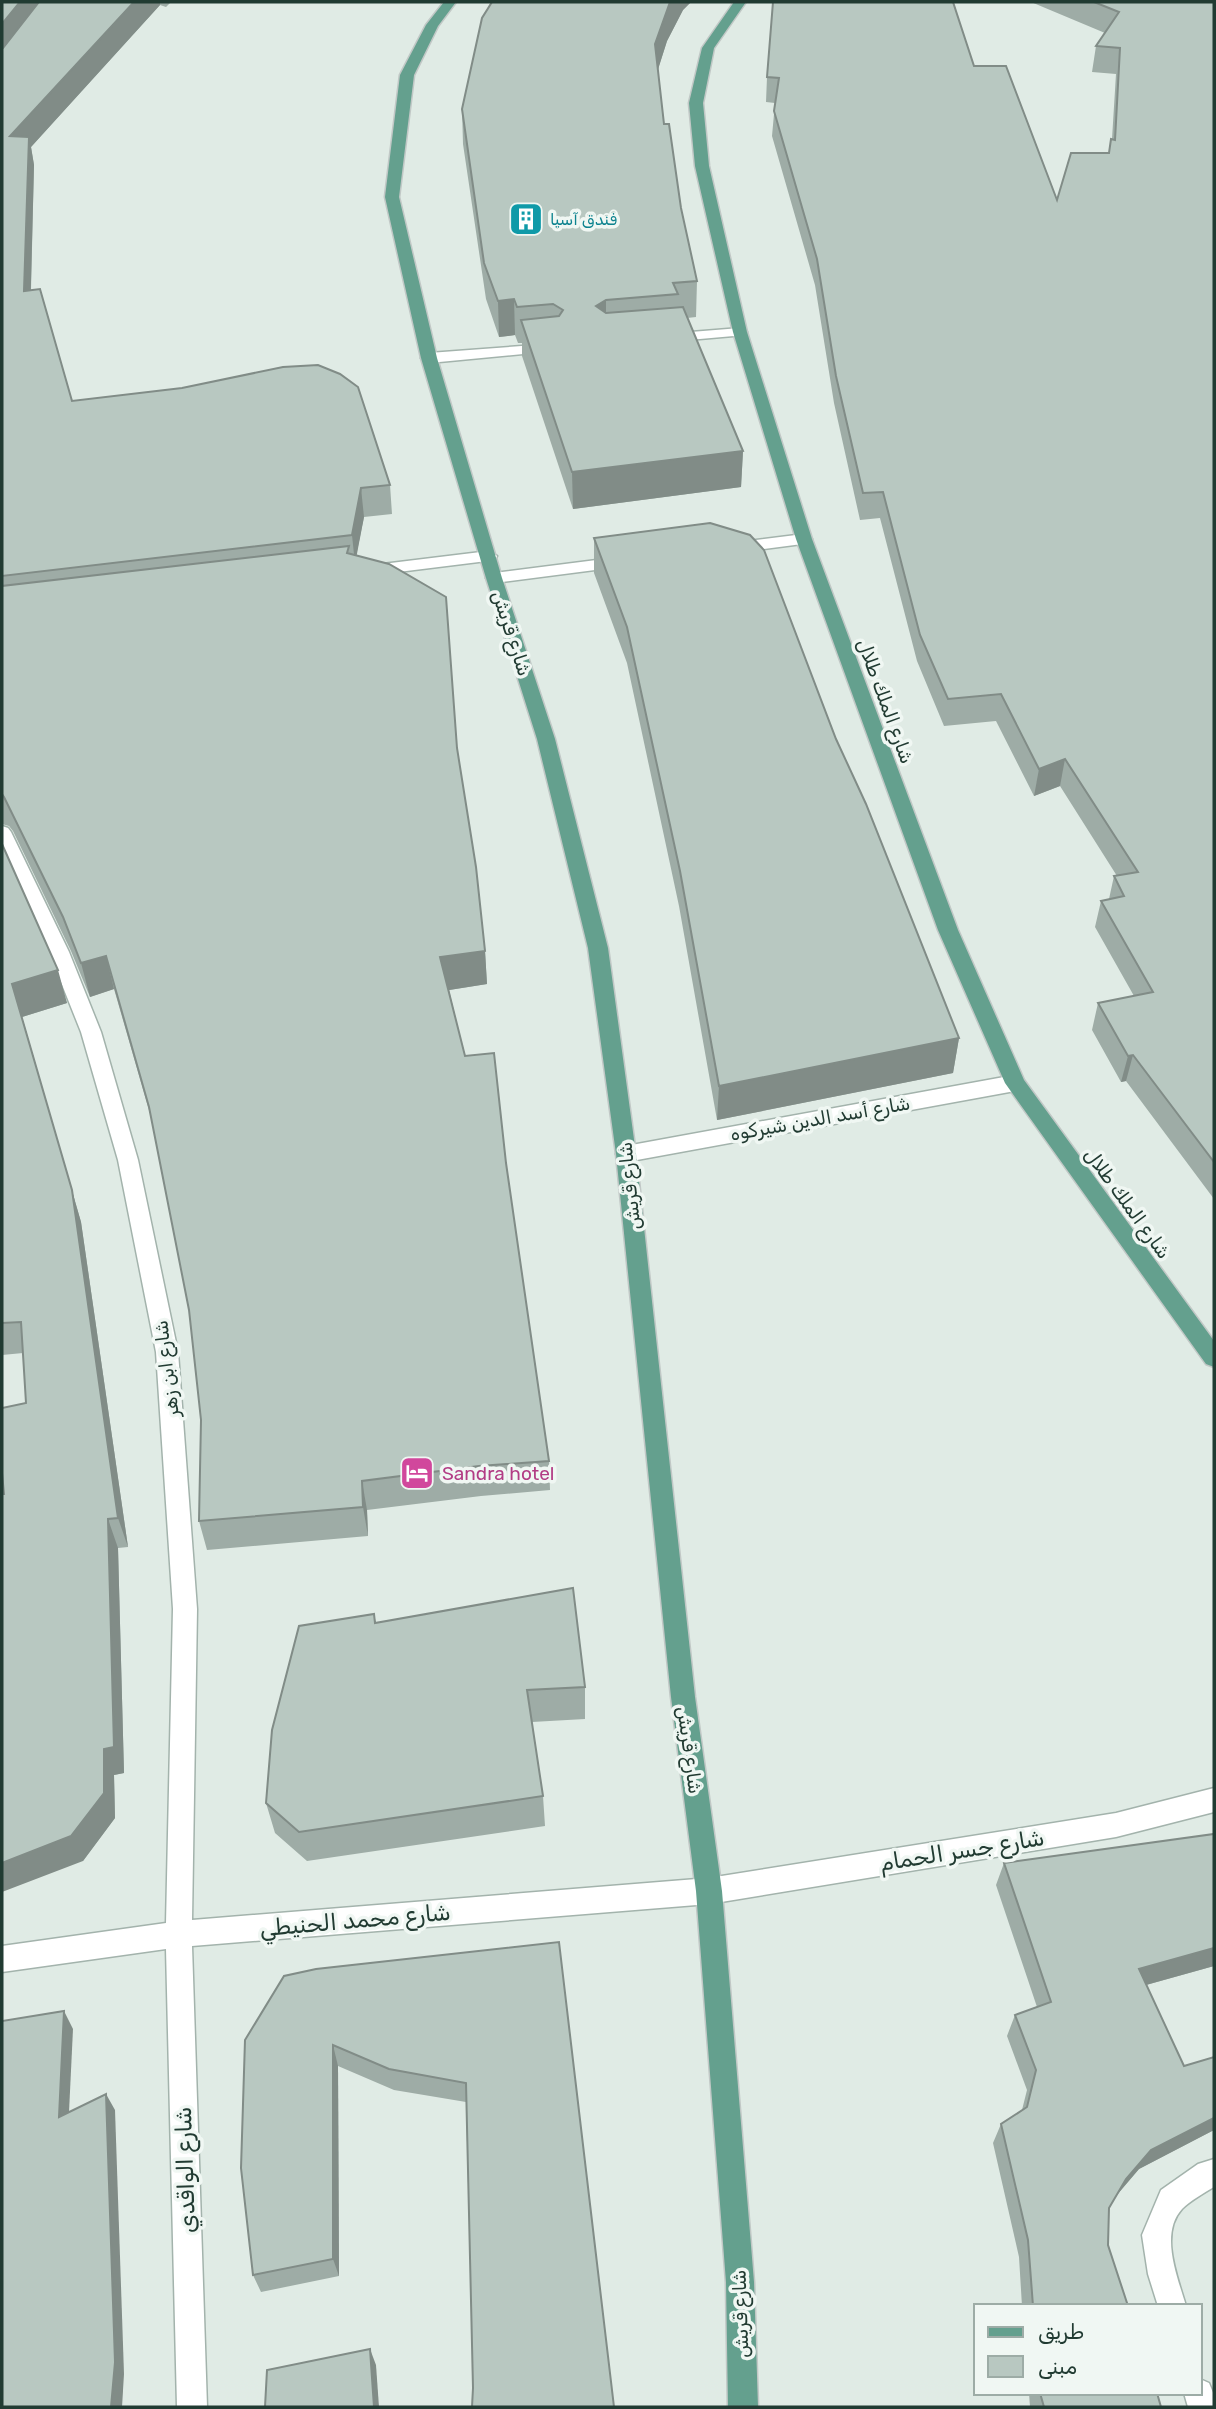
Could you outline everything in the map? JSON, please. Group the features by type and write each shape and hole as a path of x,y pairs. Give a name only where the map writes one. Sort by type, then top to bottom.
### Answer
{"main road":[{"name":"شارع قريش","path":"450,2 432,25 407,75 392,197 429,358 494,578 547,739 598,947 626,1154 682,1696 709,1891 740,2283 743,2407"},
{"name":"شارع الملك طلال","path":"740,2 708,48 696,103 702,166 740,332 804,539 948,930 1015,1083 1214,1358"}],"street":[{"path":"647,340 740,332"},
{"path":"429,358 554,347"},
{"path":"710,551 804,539"},
{"path":"354,572 489,556"},
{"path":"494,578 642,559"},
{"name":"شارع ابن زهر","path":"2,831 59,952 91,1032 128,1160 167,1352 184,1609 179,1934"},
{"name":"شارع أسد الدين شيركوه","path":"626,1154 1015,1083"},
{"name":"شارع جسر الحمام","path":"709,1891 1116,1825 1214,1800"},
{"name":"شارع محمد الحنيطي","path":"2,1959 179,1934 709,1891"},
{"name":"شارع الواقدي","path":"179,1934 192,2407"},
{"path":"1171,2304 1162,2274 1156,2235 1171,2200 1214,2173"}],"building":[{"path":"2,2 20,2 2,24"},
{"path":"39,2 134,2 10,136 29,137 24,291 40,289 72,401 182,388 283,367 318,365 340,374 358,387 390,485 361,488 352,535 2,576 2,48"},
{"path":"492,2 670,2 655,44 664,124 669,124 681,208 697,281 673,283 678,294 606,300 596,306 606,313 683,307 743,451 572,472 521,320 559,316 563,310 553,304 517,307 514,299 498,301 484,263 462,109 482,18"},
{"path":"773,2 953,2 974,66 1006,66 1057,200 1071,153 1109,153 1111,139 1115,140 1120,48 1096,46 1119,12 1094,2 1214,2 1214,1162 1133,1055 1128,1056 1098,1003 1153,992 1101,901 1124,896 1114,876 1138,872 1065,759 1039,769 1001,694 948,699 920,635 883,492 863,493 836,376 817,259 774,111 779,78 767,77"},
{"path":"710,523 750,535 764,550 836,739 866,804 959,1038 719,1086 680,871 627,627 594,538"},
{"path":"349,546 347,553 389,564 446,597 457,748 476,867 485,951 440,957 465,1056 494,1053 506,1163 549,1461 479,1466 362,1481 363,1507 199,1521 201,1420 189,1310 149,1107 106,956 81,963 63,917 2,794 2,586"},
{"path":"2,844 58,970 12,984 72,1190 118,1518 108,1519 114,1747 104,1749 104,1793 71,1836 2,1863 2,1408 26,1403 21,1322 2,1323"},
{"path":"573,1588 585,1687 527,1690 543,1796 299,1832 266,1803 272,1730 299,1626 374,1614 375,1623"},
{"path":"1214,1834 1214,1948 1139,1969 1184,2066 1214,2057 1214,2118 1151,2150 1126,2179 1109,2208 1108,2245 1127,2304 1033,2304 1028,2240 1001,2124 1027,2107 1036,2070 1015,2015 1051,2002 1004,1863"},
{"path":"559,1942 614,2407 472,2407 466,2083 389,2069 333,2045 333,2259 253,2275 241,2168 245,2040 284,1976 316,1969"},
{"path":"64,2011 59,2117 106,2094 115,2362 111,2407 2,2407 2,2021"},
{"path":"370,2349 374,2407 265,2407 267,2370"},
{"path":"1041,2395 1158,2395 1161,2407 1044,2407"}],"place":[{"name":"فندق آسيا","path":"526,219"},
{"name":"Sandra hotel","path":"417,1473"}]}
